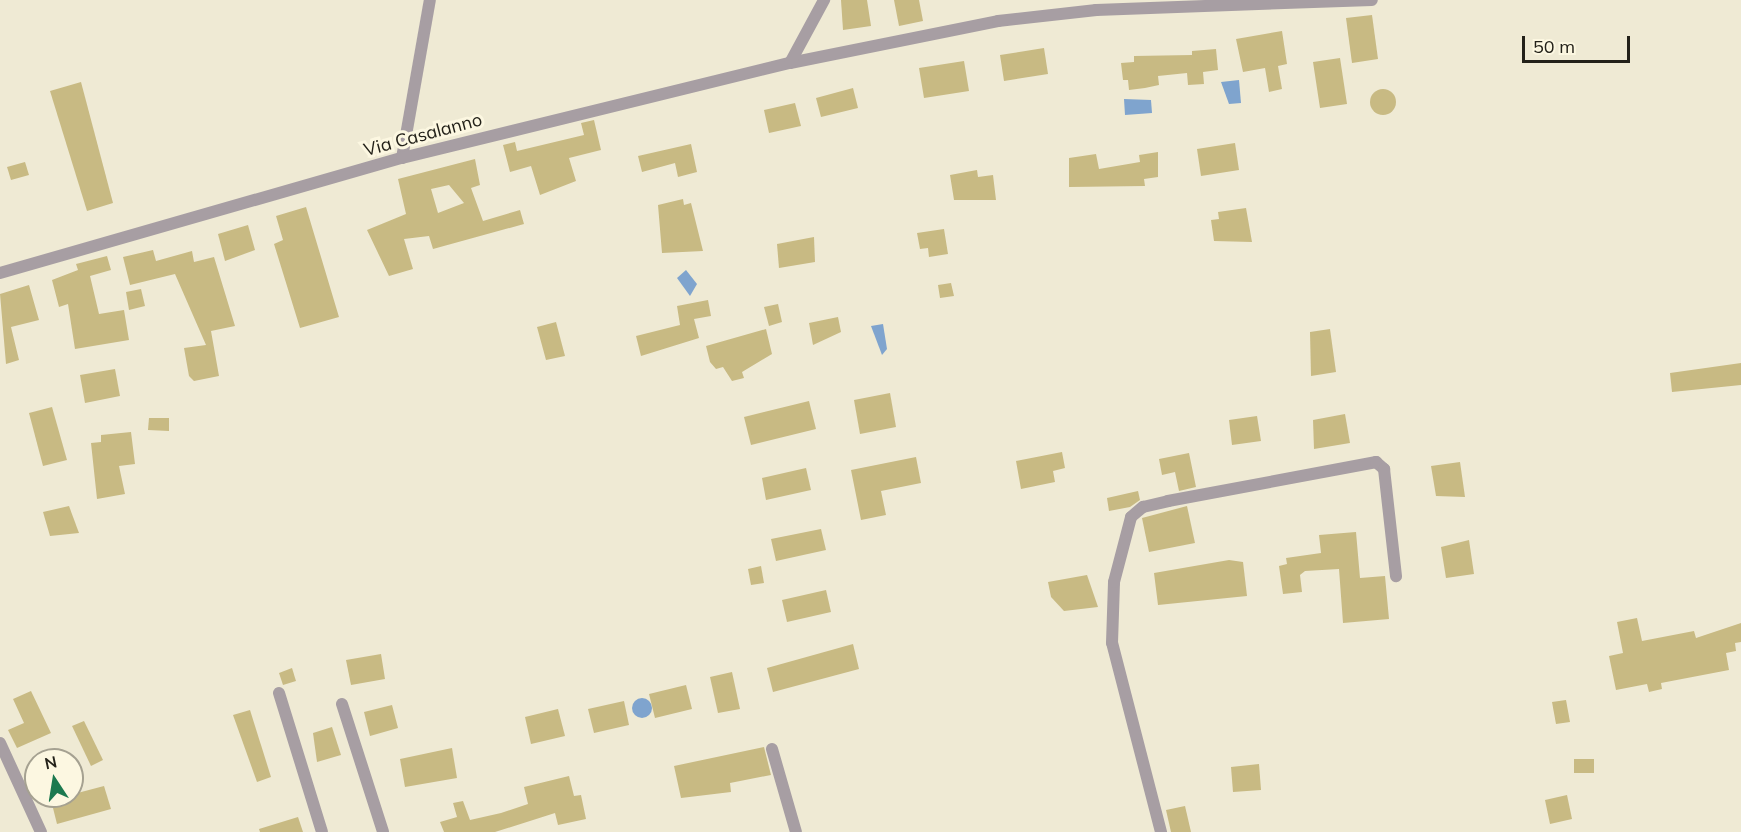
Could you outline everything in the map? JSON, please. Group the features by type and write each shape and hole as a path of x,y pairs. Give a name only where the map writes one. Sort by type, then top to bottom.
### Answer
{"street":[{"path":"402,158 430,0"},
{"path":"790,63 824,0"},
{"name":"Via Casalanno","path":"0,273 402,158 790,63 998,21 1096,10 1372,0"},
{"path":"1161,832 1112,643 1114,582 1131,517 1143,507 1168,501 1376,462 1384,469 1396,576"},
{"path":"279,693 322,832"},
{"path":"342,704 383,832"},
{"path":"0,743 40,832"},
{"path":"772,749 796,832"}],"water":[{"path":"1239,80 1241,103 1229,104 1221,82"},
{"path":"1124,99 1151,100 1152,113 1125,115"},
{"path":"686,270 697,284 690,296 677,278"},
{"path":"883,324 887,349 882,355 871,326"},
{"path":"642,698 649,701 652,708 649,715 642,718 635,715 632,708 635,701"}],"building":[{"path":"841,0 867,0 871,26 843,30"},
{"path":"894,0 919,0 923,21 899,26"},
{"path":"1372,15 1378,59 1352,63 1346,18"},
{"path":"1282,31 1287,64 1278,66 1282,89 1269,92 1265,68 1243,72 1236,39"},
{"path":"1044,48 1048,74 1004,81 1000,55"},
{"path":"1216,49 1218,70 1203,72 1204,84 1188,85 1187,73 1158,76 1159,85 1129,90 1128,80 1123,80 1121,63 1134,62 1134,56 1192,55 1192,51"},
{"path":"1340,58 1347,104 1320,108 1313,62"},
{"path":"964,61 969,91 924,98 919,68"},
{"path":"81,82 113,203 87,211 50,91"},
{"path":"853,88 858,108 821,117 816,98"},
{"path":"1383,89 1392,93 1396,102 1392,111 1383,115 1374,111 1370,102 1374,93"},
{"path":"795,103 801,126 769,133 764,110"},
{"path":"594,120 601,150 569,158 576,181 540,195 531,166 510,172 503,145 515,142 517,151 584,135 581,123"},
{"path":"1235,143 1239,170 1201,176 1197,149"},
{"path":"691,144 697,172 678,177 675,163 642,172 638,156"},
{"path":"1158,152 1158,177 1144,179 1145,186 1069,187 1069,158 1096,154 1099,169 1140,162 1139,155"},
{"path":"475,159 480,185 471,188 483,221 520,210 524,224 433,249 429,236 404,239 413,269 389,276 367,230 406,214 398,179","holes":["449,185 464,203 438,213 431,189"]},
{"path":"25,162 29,175 11,180 7,167"},
{"path":"977,170 978,177 993,175 996,200 954,200 950,175"},
{"path":"683,199 684,205 691,203 703,251 662,253 658,205"},
{"path":"306,207 339,317 300,328 274,244 283,240 276,216"},
{"path":"1246,208 1252,242 1214,241 1211,220 1219,219 1218,212"},
{"path":"248,225 255,250 225,261 218,234"},
{"path":"944,229 948,254 929,257 928,248 920,249 917,233"},
{"path":"814,237 815,262 779,268 777,244"},
{"path":"153,250 156,261 192,251 194,262 214,257 235,326 211,331 219,376 194,381 189,376 184,348 206,345 175,274 130,285 123,257"},
{"path":"107,256 111,270 90,276 99,314 124,310 129,340 75,349 68,304 59,307 52,280 78,270 76,264"},
{"path":"951,283 954,296 940,298 938,285"},
{"path":"29,285 39,320 11,327 19,360 6,364 0,294"},
{"path":"141,289 145,306 129,310 126,292"},
{"path":"708,300 711,316 694,319 699,338 641,356 636,336 680,325 677,306"},
{"path":"778,304 782,322 769,326 764,307"},
{"path":"838,317 841,332 813,345 809,323"},
{"path":"556,322 565,356 546,360 537,327"},
{"path":"766,329 772,354 742,372 744,378 732,381 723,367 716,369 710,362 706,346"},
{"path":"1330,329 1336,372 1311,376 1310,332"},
{"path":"1741,363 1741,385 1672,392 1670,373"},
{"path":"115,369 120,396 85,403 80,375"},
{"path":"890,393 896,427 860,434 854,400"},
{"path":"809,401 816,429 751,445 744,417"},
{"path":"52,407 67,460 43,466 29,413"},
{"path":"1345,414 1350,443 1314,449 1313,420"},
{"path":"1257,416 1261,441 1232,445 1229,420"},
{"path":"149,418 169,418 169,431 148,430"},
{"path":"131,432 135,464 119,466 125,494 97,499 91,443 101,442 101,435"},
{"path":"1062,452 1065,468 1053,471 1055,482 1021,489 1016,461"},
{"path":"1189,453 1196,487 1179,491 1175,472 1162,475 1159,459"},
{"path":"916,457 921,483 881,491 886,515 861,520 851,470"},
{"path":"1460,462 1465,497 1436,496 1431,466"},
{"path":"806,468 811,490 766,500 762,478"},
{"path":"1138,491 1140,500 1130,507 1109,511 1107,498"},
{"path":"69,506 79,533 50,536 43,512"},
{"path":"1187,506 1195,543 1149,552 1142,518"},
{"path":"821,529 826,550 776,561 771,539"},
{"path":"1356,532 1360,578 1385,576 1389,619 1343,623 1339,569 1305,571 1300,575 1302,592 1283,594 1279,566 1287,564 1286,558 1321,553 1319,535"},
{"path":"1469,540 1474,574 1446,578 1441,547"},
{"path":"1229,560 1243,562 1247,596 1158,605 1154,573"},
{"path":"761,566 764,583 751,585 748,569"},
{"path":"1087,575 1098,607 1064,611 1051,597 1048,582"},
{"path":"826,590 831,612 787,622 782,600"},
{"path":"1637,618 1642,641 1694,631 1696,638 1741,623 1741,642 1735,643 1736,651 1726,653 1729,670 1661,683 1662,689 1649,692 1647,684 1616,690 1609,656 1623,653 1617,622"},
{"path":"853,644 859,669 773,692 767,668"},
{"path":"381,654 385,679 351,685 346,660"},
{"path":"292,668 296,681 283,685 279,673"},
{"path":"732,672 740,709 718,713 710,677"},
{"path":"686,685 692,709 655,718 649,694"},
{"path":"31,691 51,733 17,748 8,730 24,723 13,699"},
{"path":"1566,700 1570,722 1556,724 1552,702"},
{"path":"624,701 629,725 594,733 588,709"},
{"path":"392,705 398,728 370,736 364,712"},
{"path":"558,709 565,736 531,744 525,717"},
{"path":"250,710 271,777 257,782 233,715"},
{"path":"84,721 103,760 91,766 72,726"},
{"path":"332,727 341,755 317,762 313,733"},
{"path":"764,747 771,775 730,783 731,792 681,798 674,766"},
{"path":"452,748 457,778 405,787 400,759"},
{"path":"1574,759 1594,759 1594,773 1574,773"},
{"path":"1259,764 1261,790 1233,792 1231,767"},
{"path":"569,776 574,796 581,795 586,819 558,825 555,813 495,832 444,832 440,822 457,817 453,803 463,801 470,820 501,813 528,804 524,787"},
{"path":"104,786 111,809 57,824 53,808 84,808 84,791"},
{"path":"1567,795 1572,819 1550,824 1545,800"},
{"path":"1185,806 1191,832 1171,832 1166,810"},
{"path":"298,817 303,832 260,832 259,829"}]}
